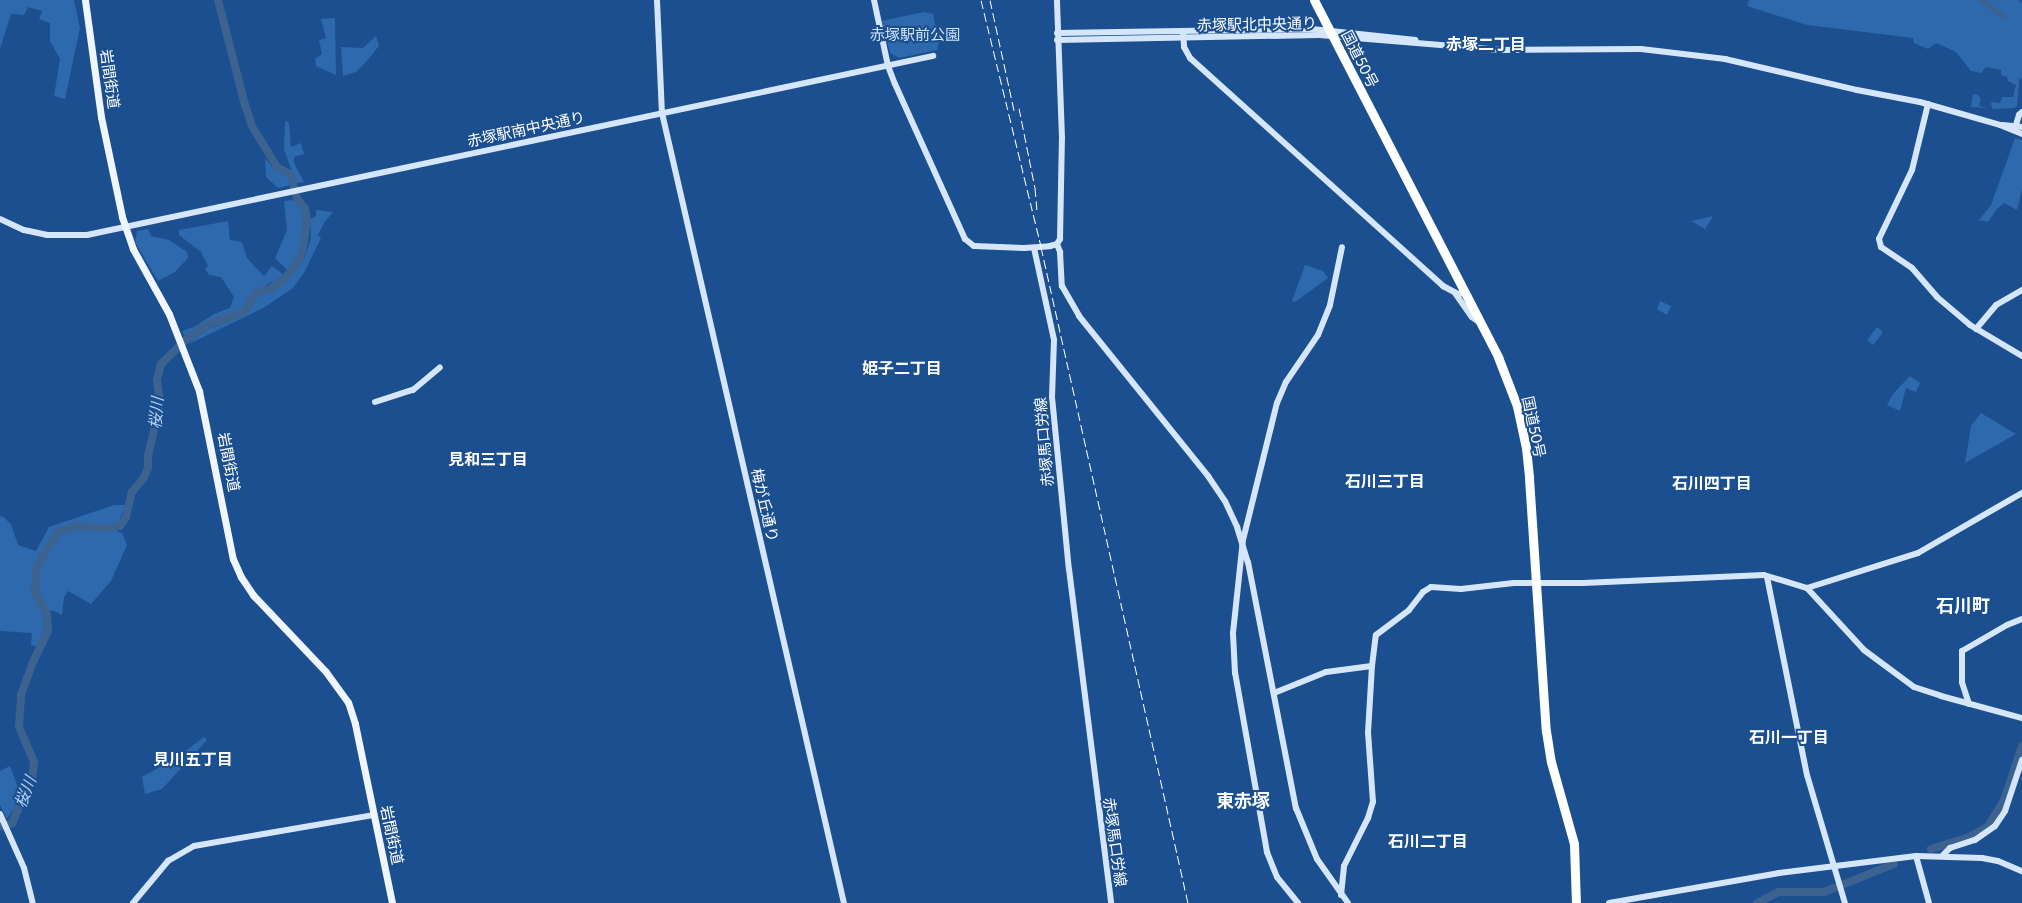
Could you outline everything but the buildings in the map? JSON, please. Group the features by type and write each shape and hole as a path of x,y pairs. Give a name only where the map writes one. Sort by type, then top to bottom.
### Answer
{"highway":[{"name":"国道50号","path":"1314,0 1502,366 1520,417 1528,470 1548,748 1574,844 1576,903"}],"main road":[{"name":"岩間街道","path":"85,0 105,138 124,227 133,249 184,348 204,406 229,542 238,572 253,595 326,672 347,700 354,718 392,903"}],"street":[{"name":"梅が丘通り","path":"657,0 662,113 844,903"},
{"path":"874,0 888,66 909,119 965,239 974,246 1034,248 1057,244"},
{"path":"1056,0 1062,138 1061,235 1057,244 1060,252 1062,286 1079,316 1208,476 1225,501 1242,540 1300,820 1323,869 1348,903"},
{"name":"赤塚駅北中央通り","path":"1057,36 1309,29 1331,33 1405,37 1421,43 1501,50 1641,49 1694,54 1743,62 1857,90 1928,104 2000,125 2017,128 2022,134"},
{"path":"1183,34 1184,47 1190,58 1453,292 1472,317 1480,322"},
{"name":"赤塚駅南中央通り","path":"0,218 24,230 58,236 83,235 932,56"},
{"path":"1928,104 1910,177 1879,239 1881,247 1912,268 1937,297 1976,329 2022,356"},
{"path":"2017,128 2019,115 2022,112"},
{"path":"1298,903 1278,877 1267,852 1235,673 1233,634 1242,540 1280,393 1318,335 1333,296 1342,247"},
{"name":"赤塚馬口労線","path":"1034,248 1054,340 1052,397 1062,503 1086,720 1111,903"},
{"path":"1453,292 1459,282"},
{"path":"1976,329 1996,306 2022,290"},
{"path":"1453,292 1465,293"},
{"path":"375,402 413,390 440,367"},
{"path":"1807,588 1918,553 2022,493"},
{"path":"1342,895 1344,866 1368,818 1373,802 1368,733 1376,634 1409,610 1426,589 1436,587 1461,589 1508,583 1595,583 1764,575 1807,588 1864,650 1899,677 1930,693 2022,718"},
{"path":"1768,577 1805,767 1845,903"},
{"path":"1969,704 1962,682 1962,650 2007,624 2022,619"},
{"path":"1274,694 1326,672 1372,666"},
{"path":"1943,855 1950,848 1975,840 1994,826 2005,811 2022,760"},
{"path":"133,903 168,861 194,846 374,815"},
{"path":"2,817 26,872 33,903"},
{"path":"1609,903 1762,875 1916,856 1943,855 1982,858 1998,861 2022,871"},
{"path":"1916,856 1929,903"}],"green space":[{"path":"0,0 74,0 80,28 65,99 54,96 60,59 50,41 50,23 39,19 42,11 28,7 24,15 11,14 0,49"},
{"path":"1749,0 2019,0 2022,3 2022,78 2019,80 2017,106 2014,108 1992,109 1991,102 2000,103 2002,97 2013,97 2016,85 2008,81 2007,77 2001,75 2001,70 1986,67 1981,73 1971,71 1956,52 1936,43 1928,49 1914,43 1913,38 1807,25 1747,6"},
{"name":"赤塚駅前公園","path":"923,12 933,14 939,42 937,50 899,58 890,53 882,21"},
{"path":"335,18 336,75 316,66 315,59 322,54 319,40 326,38 321,19"},
{"path":"376,36 379,46 365,63 356,72 343,76 341,47 363,48"},
{"path":"1973,94 1978,95 1981,99 1979,106 1988,108 1971,107"},
{"path":"285,122 289,123 291,147 301,143 304,154 294,157 294,163 304,182 296,183 284,149"},
{"path":"2015,138 2022,140 2022,190 2017,210 2004,203 1988,222 1979,220 1991,205"},
{"path":"265,158 275,171 288,175 291,185 278,188 266,177"},
{"path":"294,200 301,209 303,217 302,240 297,256 288,270 281,277 254,292 251,299 241,310 227,317 210,321 185,337 182,331 194,327 214,314 230,308 234,297 221,277 209,275 205,269 208,266 201,252 179,235 179,230 228,221 230,240 242,242 247,258 264,276 272,266 283,274 287,270 275,258 287,230 284,201"},
{"path":"316,210 333,212 324,223 318,235 321,238 304,273 293,288 265,307 189,344 205,330 239,318 258,296 273,291 289,280 304,259 311,239 310,219 316,216"},
{"path":"1713,216 1705,229 1691,221"},
{"path":"148,229 151,236 169,240 187,252 188,258 175,272 158,281 135,242 137,231"},
{"path":"1305,265 1323,271 1328,278 1295,302 1292,301"},
{"path":"1660,301 1671,306 1667,315 1657,309"},
{"path":"1877,327 1882,331 1882,334 1873,345 1867,340"},
{"path":"1910,376 1920,383 1916,392 1906,388 1900,411 1887,405 1893,394"},
{"path":"1981,413 2016,434 1965,463 1971,426"},
{"path":"114,505 126,505 117,525 118,532 122,533 127,545 111,581 91,604 68,591 64,597 62,615 54,611 41,609 45,626 38,647 31,645 32,633 0,631 0,517 2,516 11,524 18,545 36,551 49,527"},
{"path":"204,737 207,740 162,789 145,794 142,777 179,756"},
{"path":"10,766 20,793 14,809 7,819 0,805 0,771"}],"waterway":[{"name":"桜川","path":"0,827 12,823 32,779 34,762 19,726 21,695 32,664 48,631 47,614 35,591 36,571 43,556 58,532 76,526 107,528 120,526 126,517 132,492 143,479 148,468 148,456 160,404 157,380 161,364 186,340 209,324 243,313 257,292 270,289 286,278 299,260 303,248 307,220 305,209 297,198 290,174 277,167 252,126 218,0"},
{"path":"1981,0 2005,17"},
{"path":"1931,849 1970,837 1988,826 2004,800 2022,746"},
{"path":"1757,903 1779,892 1824,892 1894,864"}],"railway":[{"path":"981,0 1041,247 1188,903"},
{"path":"990,0 1014,110"},
{"path":"1019,108 1035,188 1037,210"}],"district":[{"name":"赤塚二丁目","path":"1486,44"},
{"name":"姫子二丁目","path":"902,368"},
{"name":"見和三丁目","path":"488,459"},
{"name":"石川三丁目","path":"1385,481"},
{"name":"石川四丁目","path":"1712,483"},
{"name":"石川町","path":"1963,605"},
{"name":"石川一丁目","path":"1789,737"},
{"name":"見川五丁目","path":"193,759"},
{"name":"東赤塚","path":"1243,800"},
{"name":"石川二丁目","path":"1428,841"}]}
